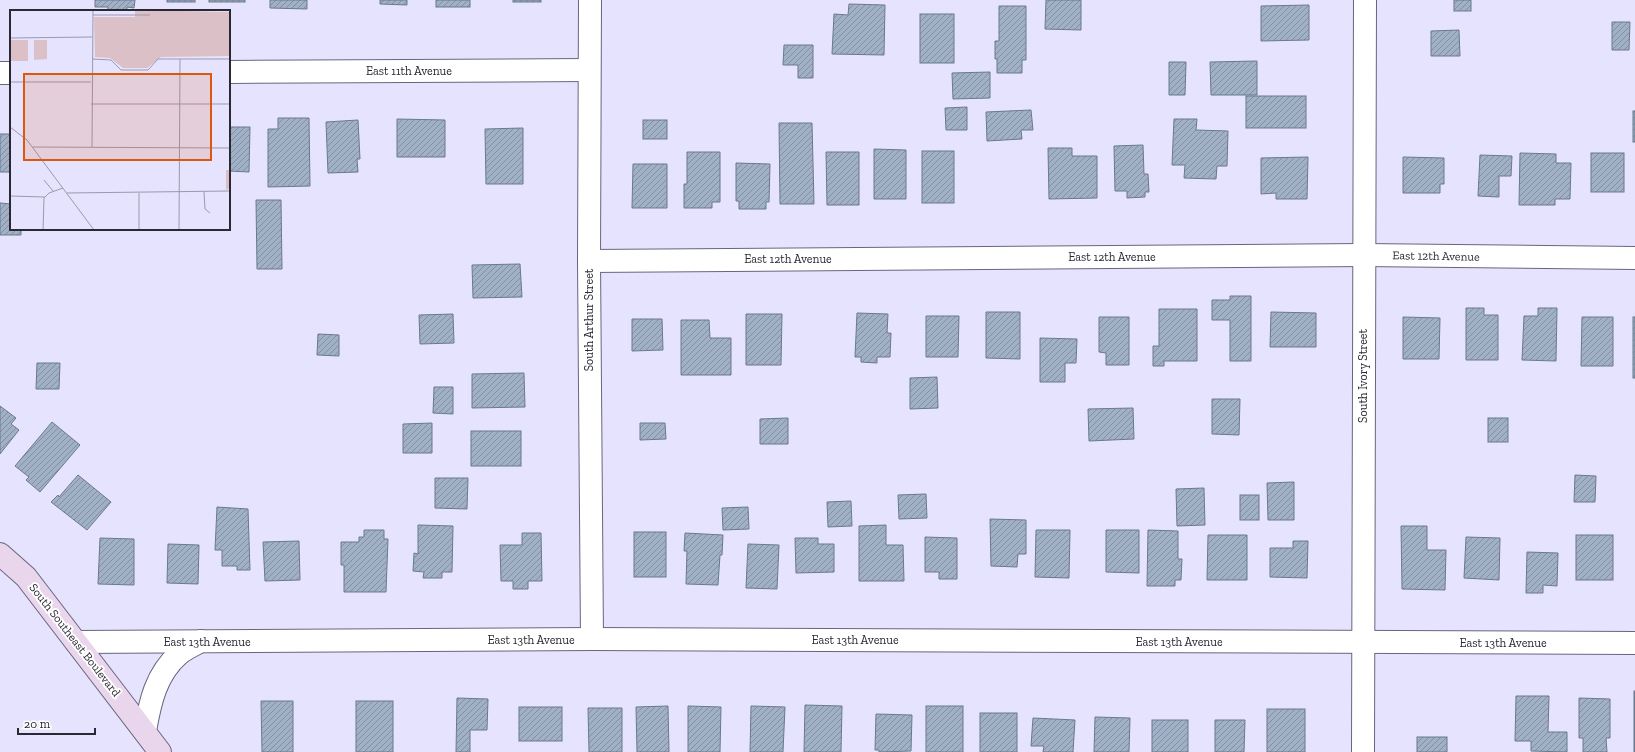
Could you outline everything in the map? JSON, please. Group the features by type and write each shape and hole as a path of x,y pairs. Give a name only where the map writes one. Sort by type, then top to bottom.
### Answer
{"street":[{"name":"South Arthur Street","path":"590,0 589,261 592,639"},
{"name":"South Ivory Street","path":"1363,752 1365,0"},
{"name":"East 11th Avenue","path":"230,72 589,70"},
{"path":"0,73 10,72"},
{"name":"East 12th Avenue","path":"589,261 1364,255 1635,258"},
{"name":"South Southeast Boulevard","path":"0,554 26,577 160,752"},
{"name":"East 13th Avenue","path":"76,642 592,639 1635,643"},
{"path":"145,731 152,696 164,671 180,653 201,642"}],"building":[{"path":"95,0 135,0 134,8 127,7 127,10 108,10 108,7 95,7"},
{"path":"167,0 195,0 195,2 167,2"},
{"path":"209,0 245,0 245,2 209,2"},
{"path":"270,0 307,0 307,9 270,8"},
{"path":"380,0 407,0 407,5 380,4"},
{"path":"436,0 470,0 470,7 436,7"},
{"path":"513,0 541,0 541,2 513,2"},
{"path":"1046,0 1081,0 1081,30 1045,29"},
{"path":"1454,0 1471,0 1471,11 1454,11"},
{"path":"849,4 885,5 884,55 832,54 834,14 848,15"},
{"path":"1309,5 1309,40 1261,41 1261,6"},
{"path":"999,6 1026,6 1026,60 1022,60 1022,73 997,73 995,41 999,41"},
{"path":"920,14 954,14 954,63 920,63"},
{"path":"1612,22 1630,22 1629,50 1612,50"},
{"path":"1459,30 1460,56 1431,56 1431,31"},
{"path":"784,45 813,45 813,78 798,78 798,65 783,65"},
{"path":"1257,61 1257,95 1211,95 1210,62"},
{"path":"1169,62 1186,62 1185,95 1169,95"},
{"path":"990,72 990,98 953,99 952,73"},
{"path":"1246,96 1306,96 1306,128 1246,128"},
{"path":"967,107 967,130 946,130 945,108"},
{"path":"1031,110 1033,130 1021,130 1022,139 987,141 986,112"},
{"path":"1633,111 1635,111 1635,142 1633,142"},
{"path":"278,118 309,118 310,186 268,187 268,129 278,129"},
{"path":"397,119 445,120 445,157 397,157"},
{"path":"1174,119 1197,119 1196,130 1228,131 1227,166 1217,166 1216,179 1184,178 1185,165 1172,165"},
{"path":"358,120 360,159 357,159 358,172 328,173 326,122"},
{"path":"643,120 667,120 667,139 643,139"},
{"path":"779,123 812,123 814,204 780,204"},
{"path":"230,127 250,127 249,172 230,171"},
{"path":"523,128 523,184 486,184 485,129"},
{"path":"0,134 10,134 10,172 0,172"},
{"path":"1143,145 1144,174 1148,174 1149,192 1145,192 1145,197 1127,198 1127,191 1115,191 1114,146"},
{"path":"1048,148 1072,148 1072,156 1097,156 1097,198 1049,199"},
{"path":"874,149 906,150 906,199 874,199"},
{"path":"922,151 954,151 954,203 922,203"},
{"path":"687,152 720,152 720,202 712,202 712,208 684,208 684,184 687,184"},
{"path":"826,152 859,152 859,205 827,205"},
{"path":"1520,153 1556,154 1556,163 1571,163 1570,199 1555,199 1555,205 1519,205"},
{"path":"1591,153 1624,153 1624,192 1591,192"},
{"path":"1480,155 1512,156 1511,176 1499,176 1499,197 1478,196"},
{"path":"1308,157 1307,199 1276,199 1276,193 1261,194 1261,158"},
{"path":"1403,157 1444,158 1444,184 1440,184 1440,193 1403,193"},
{"path":"736,163 770,164 769,202 766,202 766,209 739,209 739,201 736,201"},
{"path":"633,164 667,164 667,208 632,208"},
{"path":"256,200 281,200 282,269 257,269"},
{"path":"0,203 10,204 10,230 21,230 21,235 0,235"},
{"path":"520,264 522,297 473,298 472,265"},
{"path":"1230,296 1251,296 1251,361 1230,361 1230,320 1212,320 1212,300 1230,300"},
{"path":"1466,308 1484,308 1484,315 1498,315 1498,360 1466,360"},
{"path":"1538,308 1557,308 1556,361 1522,360 1524,316 1538,316"},
{"path":"1159,309 1197,309 1197,361 1164,361 1164,366 1153,366 1153,346 1159,346"},
{"path":"986,312 1020,312 1020,359 986,358"},
{"path":"1271,312 1316,313 1316,347 1270,347"},
{"path":"857,313 888,314 887,333 891,333 890,357 877,357 877,363 861,362 861,357 855,357"},
{"path":"453,314 454,343 420,344 419,315"},
{"path":"746,314 782,314 781,365 746,365"},
{"path":"926,316 959,316 958,357 926,357"},
{"path":"1099,317 1129,317 1129,365 1106,365 1106,353 1099,352"},
{"path":"1403,317 1440,318 1439,359 1403,359"},
{"path":"1582,317 1613,317 1613,366 1581,366"},
{"path":"1633,317 1635,317 1635,378 1633,378"},
{"path":"632,319 662,319 663,350 632,351"},
{"path":"681,320 709,320 710,338 731,338 731,375 681,375"},
{"path":"318,334 339,335 339,356 317,355"},
{"path":"1040,338 1077,339 1076,363 1065,363 1065,382 1040,382"},
{"path":"37,363 60,363 59,389 36,389"},
{"path":"524,373 525,407 472,408 472,374"},
{"path":"937,377 938,408 910,409 910,378"},
{"path":"434,387 453,387 453,414 433,413"},
{"path":"1212,399 1240,399 1239,435 1212,434"},
{"path":"0,406 16,418 11,424 19,430 0,454"},
{"path":"1133,408 1134,439 1089,441 1088,409"},
{"path":"788,418 788,444 760,444 760,419"},
{"path":"1488,418 1508,418 1508,442 1488,442"},
{"path":"52,422 80,445 40,492 26,480 29,477 15,466"},
{"path":"432,423 432,453 403,453 403,424"},
{"path":"640,423 665,423 666,439 640,440"},
{"path":"471,431 521,431 521,466 471,466"},
{"path":"78,475 111,502 87,530 51,502 58,495 59,497"},
{"path":"1575,475 1596,476 1595,502 1574,502"},
{"path":"435,478 468,478 467,509 435,508"},
{"path":"1294,482 1294,520 1268,520 1267,483"},
{"path":"1204,488 1205,525 1177,526 1176,489"},
{"path":"926,494 927,518 899,519 898,495"},
{"path":"1240,495 1259,495 1259,520 1240,520"},
{"path":"851,501 852,526 828,527 827,502"},
{"path":"217,507 248,509 250,570 237,570 237,566 222,566 222,550 215,550"},
{"path":"748,507 749,529 723,530 722,508"},
{"path":"990,519 1026,520 1026,554 1018,554 1017,567 991,566"},
{"path":"418,525 453,526 452,572 442,572 442,578 423,578 424,572 413,571 414,553 418,554"},
{"path":"886,525 886,545 903,545 904,581 859,581 859,526"},
{"path":"1401,526 1427,526 1427,550 1446,550 1445,590 1402,589"},
{"path":"364,530 384,530 384,539 388,539 386,592 344,592 344,565 341,565 341,542 359,542 359,537 364,537"},
{"path":"1036,530 1070,530 1069,578 1035,577"},
{"path":"1106,530 1139,530 1139,573 1106,572"},
{"path":"1148,530 1178,531 1178,559 1182,559 1181,580 1175,580 1175,586 1147,586"},
{"path":"634,532 666,532 666,577 634,577"},
{"path":"522,533 541,533 542,581 528,581 528,589 513,589 513,581 501,581 500,545 522,545"},
{"path":"685,533 723,535 718,585 686,584 687,551 684,551"},
{"path":"1208,535 1247,535 1247,580 1207,580"},
{"path":"1576,535 1613,535 1613,580 1576,580"},
{"path":"925,537 957,538 957,579 939,579 939,572 925,572"},
{"path":"1466,537 1500,538 1499,580 1464,578"},
{"path":"100,538 134,539 134,585 98,584"},
{"path":"795,538 818,538 818,544 834,544 834,572 796,573"},
{"path":"299,541 300,580 265,581 263,542"},
{"path":"1293,541 1308,541 1307,578 1270,577 1270,548 1293,548"},
{"path":"168,544 199,545 198,584 167,583"},
{"path":"748,544 779,545 777,589 746,588"},
{"path":"1527,552 1558,553 1557,586 1543,585 1543,593 1526,593"},
{"path":"1635,691 1635,752 1634,752"},
{"path":"1516,696 1549,696 1548,732 1567,732 1567,752 1531,751 1531,741 1515,741"},
{"path":"457,698 488,699 487,730 470,730 470,752 456,752"},
{"path":"1579,698 1610,699 1610,738 1606,738 1607,752 1583,752 1583,738 1579,738"},
{"path":"261,701 293,701 293,752 262,752"},
{"path":"356,701 393,701 393,752 356,752"},
{"path":"805,705 842,706 841,752 804,752"},
{"path":"668,706 669,752 637,752 636,707"},
{"path":"688,706 721,707 720,752 688,752"},
{"path":"751,706 785,707 783,752 750,752"},
{"path":"926,706 963,706 963,752 926,752"},
{"path":"519,707 562,707 562,741 519,741"},
{"path":"588,708 622,708 622,752 589,752"},
{"path":"1267,709 1305,709 1305,752 1267,752"},
{"path":"980,713 1017,713 1017,752 980,752"},
{"path":"876,714 912,715 911,751 879,752 879,750 875,750"},
{"path":"1095,717 1130,718 1129,752 1094,752"},
{"path":"1033,718 1075,720 1073,752 1043,752 1044,746 1031,746"},
{"path":"1152,720 1188,720 1188,752 1152,752"},
{"path":"1215,720 1245,720 1244,752 1215,752"},
{"path":"1417,737 1447,737 1447,752 1417,752"}]}
